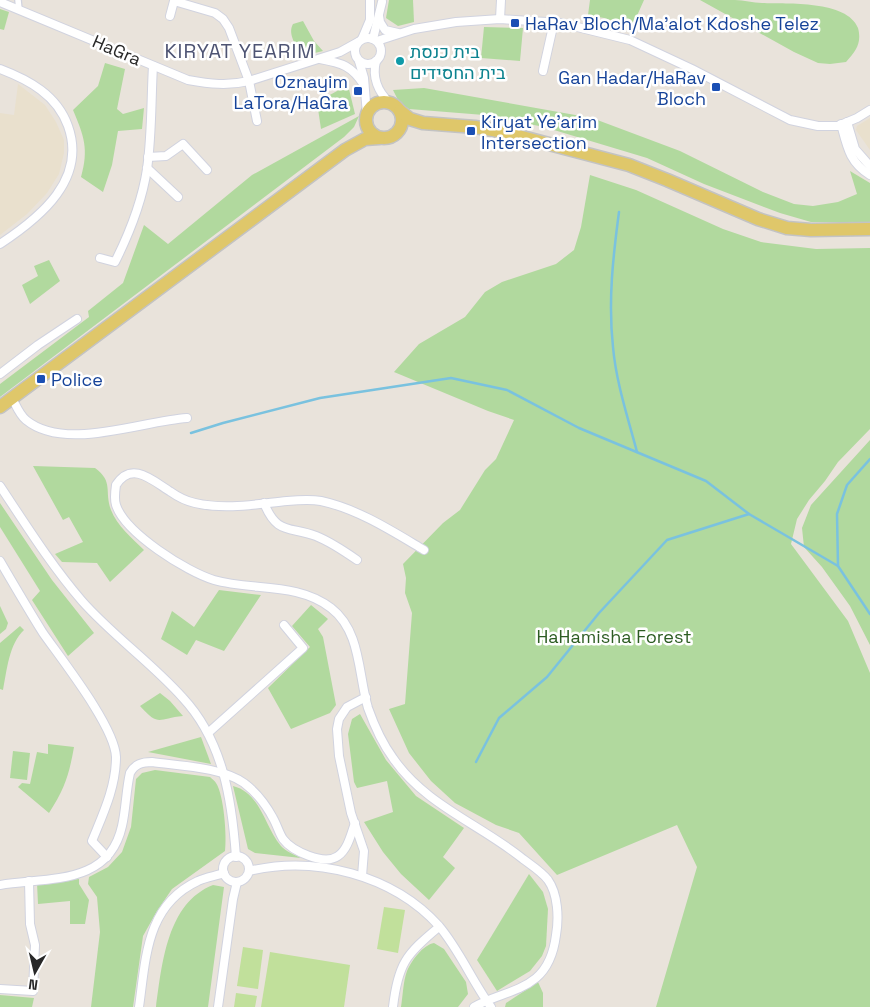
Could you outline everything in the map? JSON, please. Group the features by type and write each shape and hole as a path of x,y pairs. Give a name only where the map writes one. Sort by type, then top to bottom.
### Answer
{"main road":[{"path":"337,155 354,138 374,106 379,103 395,107 416,122 499,131 611,160 654,174 758,219 787,228 811,230 870,229"},
{"path":"395,107 403,120 397,134"},
{"path":"367,117 369,130 379,138"},
{"path":"4,404 337,155 359,141 392,137 406,128 432,124"}],"street":[{"path":"18,0 19,10"},
{"path":"367,117 364,85 359,62 354,54 356,45 365,34 370,20 370,0 376,3 383,1"},
{"path":"500,19 501,0"},
{"path":"170,16 174,1 215,13 223,19 229,28 249,81 257,120"},
{"path":"381,53 381,48 375,40 379,13 383,1"},
{"name":"HaGra","path":"0,2 188,80 208,84 235,84 249,81 340,52 360,40"},
{"path":"379,13 380,22 385,30 403,32"},
{"path":"360,40 368,38 375,40 432,25 456,22 500,19 554,22 630,40 692,69 790,120 818,126 838,126 870,110"},
{"path":"543,71 554,22"},
{"path":"395,107 380,92 375,68 376,61 381,53 389,43 403,32"},
{"name":"HaGra","path":"340,52 354,54"},
{"path":"318,59 336,62 348,67 357,74 364,85"},
{"path":"359,62 367,64 376,61"},
{"path":"100,258 114,262 135,217 147,168 153,66"},
{"path":"0,69 17,76 47,94 65,118 71,135 73,153 70,171 52,200 33,221 0,244"},
{"path":"844,123 855,149 870,166"},
{"path":"844,123 849,153 860,168 870,175"},
{"path":"148,156 166,156 183,144 207,170"},
{"path":"147,168 178,197"},
{"path":"0,374 38,345 77,319"},
{"path":"4,404 21,415 26,421 55,433 87,433 186,418"},
{"path":"424,550 374,521 321,501 306,500 226,506 196,503 180,498 144,475 134,473 120,478 116,485 116,506 121,515 131,527 157,550 181,564 214,580 289,590 305,594 331,608 345,624 354,640 366,698 375,726 383,743 398,766 417,786 446,809 505,844 549,881 557,910 558,923 553,949 546,967 526,985 488,1004 474,1007"},
{"path":"0,486 59,572 82,601 184,698 197,714 208,733 224,773 233,817 236,857"},
{"path":"264,503 272,519 283,528 315,536 357,560"},
{"path":"0,561 43,632 112,738 116,756 112,790 92,841 107,857"},
{"path":"208,733 303,648 284,625"},
{"path":"362,876 364,851 351,812 339,756 337,729 339,719 348,707 366,698"},
{"path":"0,885 82,874 95,867 107,857 120,835 129,775 135,766 144,762 224,773 242,782 255,792 273,817 284,840 299,852 313,857 328,859 337,857 349,841 355,823"},
{"path":"236,857 245,860 249,871 245,878 236,882 229,879 224,873 224,867 230,858 236,857"},
{"path":"249,871 285,866 334,870 362,876 400,893 420,908 439,927 457,951 488,1004"},
{"path":"139,1007 149,939 161,914 188,887 199,881 224,873"},
{"path":"0,989 34,991 35,945 30,924 29,881"},
{"path":"218,1007 232,899 236,882"},
{"path":"393,1007 396,983 406,959 419,943 439,927"}],"shaded area":[{"path":"18,84 45,105 56,122 64,140 64,153 59,174 47,193 27,214 0,235 0,113 14,115"},
{"path":"870,118 870,150 856,130 857,126"}],"green space":[{"path":"389,0 413,0 414,22 398,26 386,18"},
{"path":"590,0 644,0 632,27 588,15"},
{"path":"700,0 738,0 759,3 815,5 829,8 842,12 852,19 858,28 859,42 846,62 818,63 794,52"},
{"path":"0,9 9,12 4,30 0,29"},
{"path":"303,21 314,41 323,51 302,56 293,40 291,28 293,24"},
{"path":"484,27 523,28 520,61 481,58"},
{"path":"105,63 125,69 117,109 123,114 144,108 142,129 118,131 112,165 103,192 81,177 85,150 80,128 73,110 98,86"},
{"path":"348,85 355,114 321,129 317,102"},
{"path":"424,88 592,118 680,151 763,192 794,204 813,206 838,202 857,194 850,171 870,183 870,222 811,222 780,213 704,184 647,158 544,127 484,115 409,109 399,102 393,90"},
{"path":"359,116 354,127 344,137 0,397 0,384 89,317 88,311 123,283 144,225 168,244 252,175"},
{"name":"HaHamisha Forest","path":"590,175 636,190 723,229 761,242 816,249 870,248 870,429 838,462 809,500 797,519 791,544 848,621 870,673 870,1007 656,1007 697,867 677,825 557,875 519,833 496,825 455,803 431,781 409,753 389,709 405,704 412,613 405,593 406,578 403,564 443,523 460,510 485,470 496,459 514,420 394,372 419,344 465,317 485,292 502,282 556,264 574,250 581,227"},
{"path":"49,260 60,281 30,304 22,285 38,276 34,266"},
{"path":"870,440 870,645 850,606 822,567 804,547 802,528 811,505"},
{"path":"33,466 95,468 105,478 108,487 109,503 114,516 125,532 144,550 110,582 97,563 62,562 55,554 83,542 69,517 63,520"},
{"path":"0,503 52,580 94,633 68,656 32,600 40,591 0,527"},
{"path":"219,590 261,595 224,651 196,640 187,655 161,639 172,611 194,627"},
{"path":"311,605 328,619 318,629 323,637 336,705 330,713 291,729 268,688 310,647 292,626"},
{"path":"0,606 8,623 6,629 0,634"},
{"path":"20,626 24,630 15,642 12,650 3,690 0,689 0,643"},
{"path":"160,693 183,716 160,720 152,717 140,706"},
{"path":"360,714 386,760 416,796 464,828 443,857 455,868 429,900 401,874 383,852 364,822 393,812 387,781 357,788 354,782 348,734 352,719"},
{"path":"201,737 211,764 148,752"},
{"path":"48,744 74,747 66,781 49,813 18,787 22,783 30,784 37,752 48,754"},
{"path":"13,751 30,753 27,780 10,778"},
{"path":"155,770 210,777 215,782 219,789 223,806 225,851 172,889 157,911 143,936 133,1007 91,1007 100,932 97,897 88,884 89,877 108,867 122,852 131,827 136,779 142,773"},
{"path":"233,786 242,790 256,803 281,846 301,858 255,853 248,849"},
{"path":"529,874 543,892 548,909 546,946 542,956 530,971 497,991 477,960"},
{"path":"79,879 79,884 89,900 85,924 70,924 70,901 38,904 37,883"},
{"path":"213,885 224,887 208,1007 156,1007 165,954 176,920 198,894"},
{"path":"384,907 405,910 398,953 377,949"},
{"path":"434,943 444,949 466,982 468,994 458,1007 401,1007 409,967 422,950"},
{"path":"243,947 263,950 258,989 237,986"},
{"path":"270,952 350,965 344,1007 261,1007"},
{"path":"538,982 543,993 543,1007 505,1007 506,1003"},
{"path":"236,993 257,996 255,1007 234,1007"},
{"path":"0,995 34,998 32,1007 0,1007"}],"waterway":[{"path":"619,212 612,279 612,330 617,373 637,452"},
{"path":"191,433 320,398 451,378 507,390 579,428 706,481 749,514 838,566 870,614"},
{"path":"838,566 837,514 847,485 870,459"},
{"path":"476,762 499,718 547,677 599,613 667,540 749,514"}],"place":[{"name":"HaRav Bloch/Ma'alot Kdoshe Telez","path":"515,23"},
{"name":"בית כנסת בית החסידים","path":"400,61"},
{"name":"Gan Hadar/HaRav Bloch","path":"716,87"},
{"name":"Oznayim LaTora/HaGra","path":"358,91"},
{"name":"Kiryat Ye'arim Intersection","path":"471,131"},
{"name":"Police","path":"41,379"}],"district":[{"name":"KIRYAT YEARIM","path":"240,51"}]}
